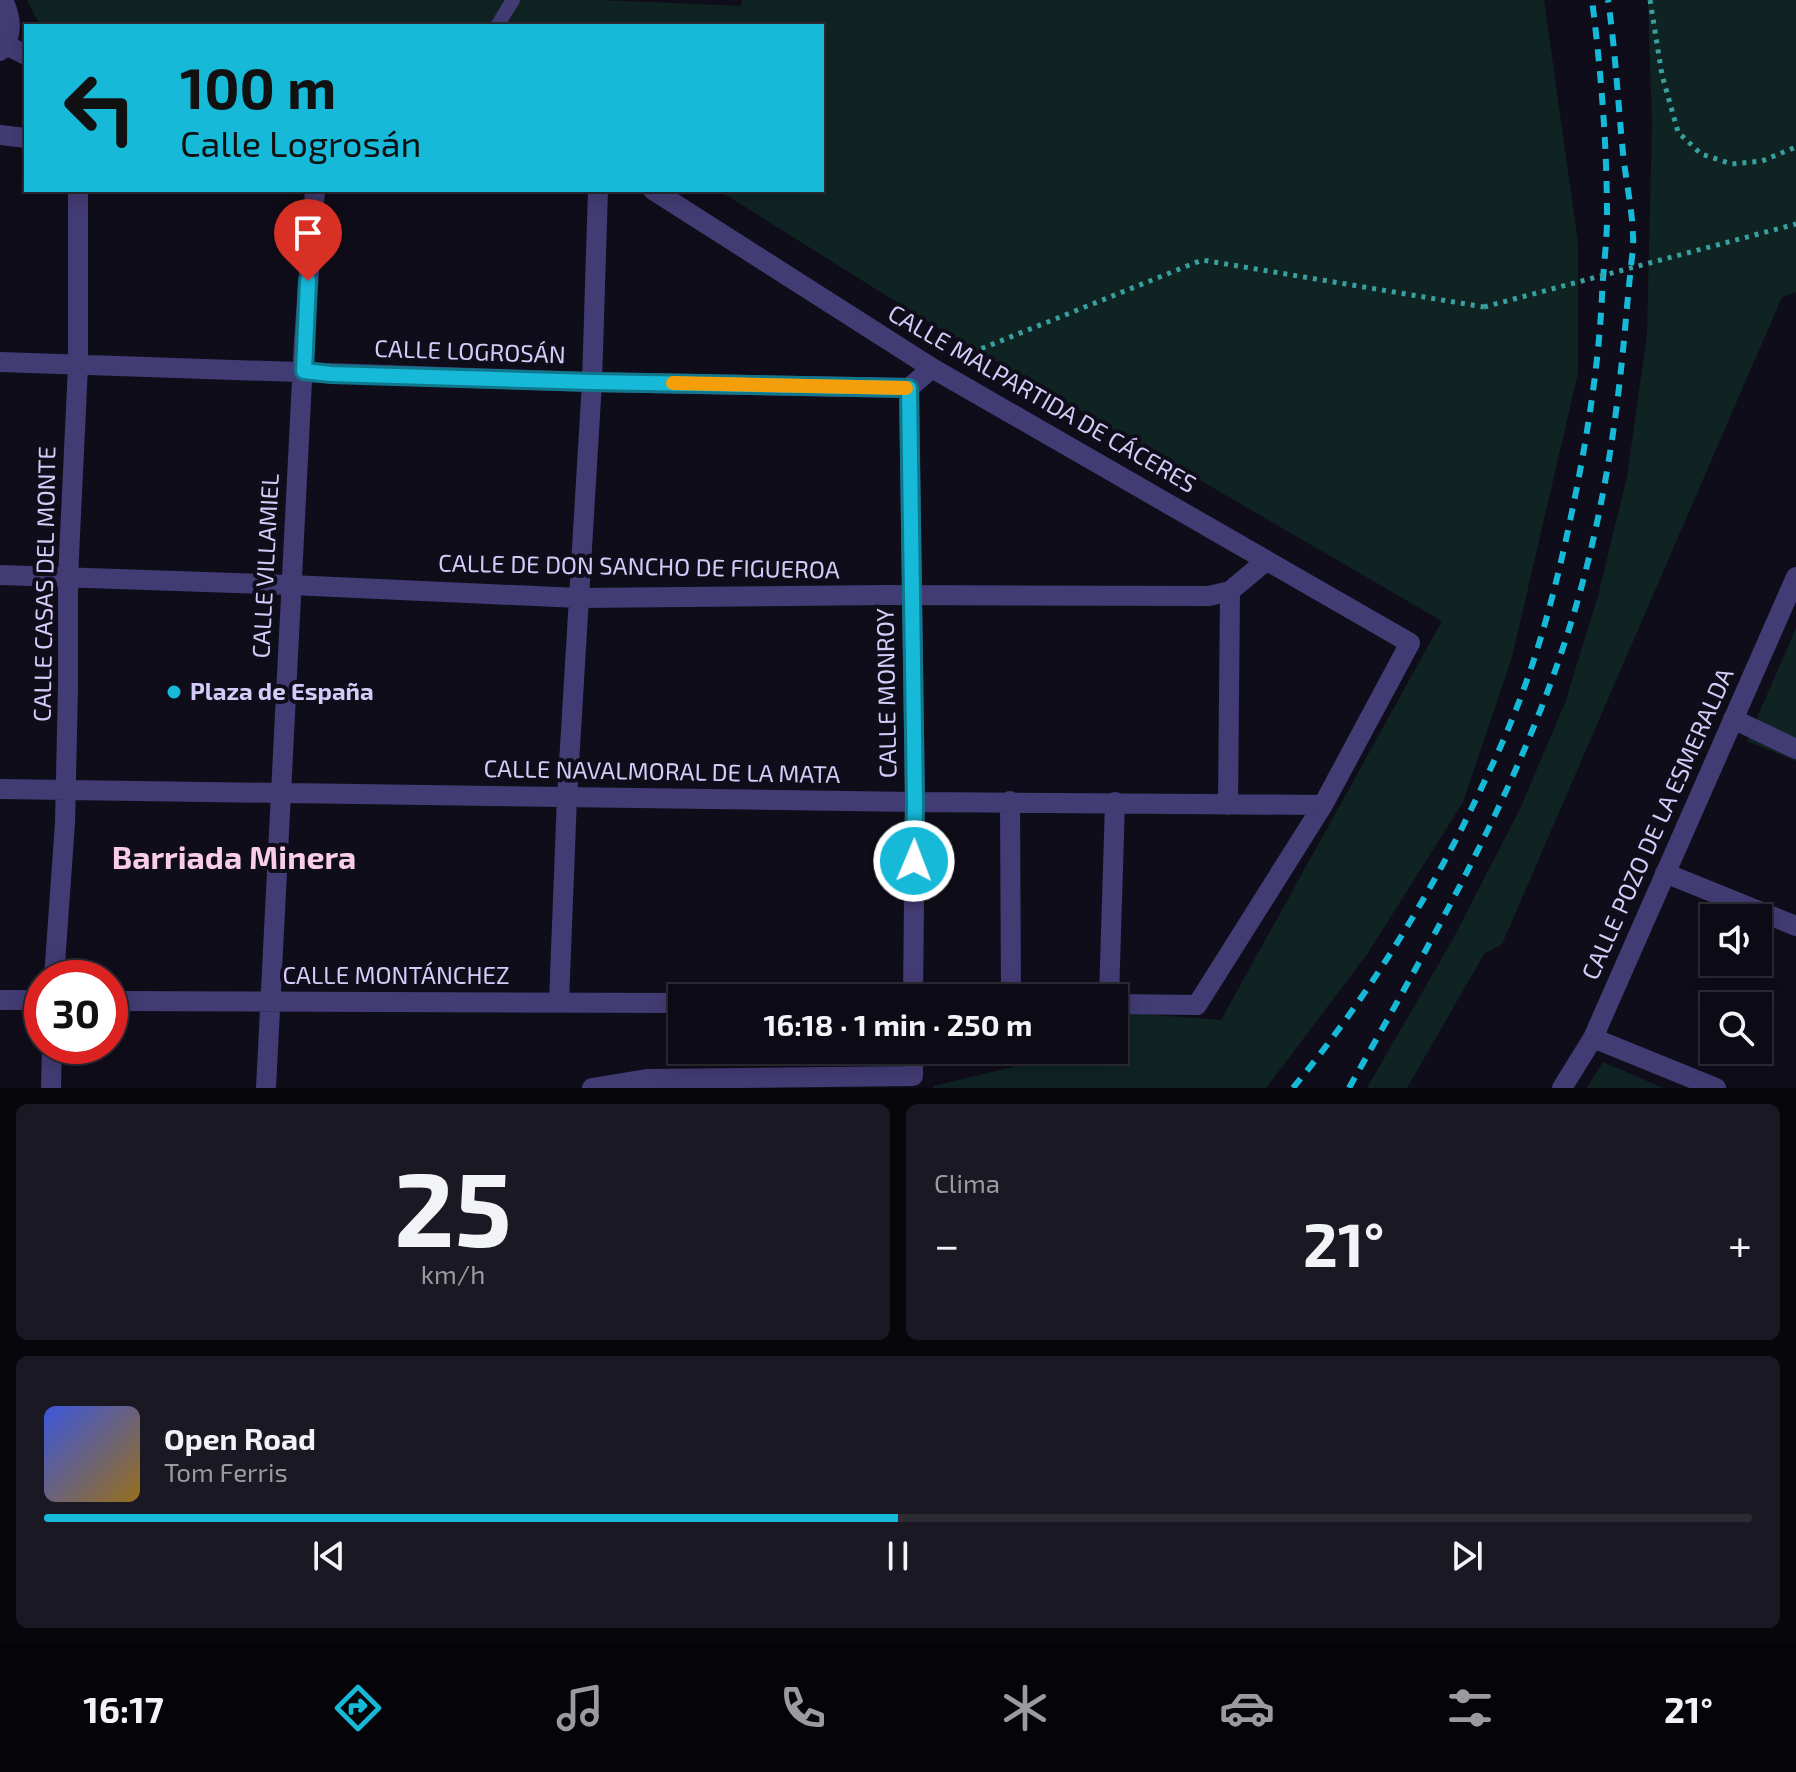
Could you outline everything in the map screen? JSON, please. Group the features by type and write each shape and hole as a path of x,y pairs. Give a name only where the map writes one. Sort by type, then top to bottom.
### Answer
{"street":[{"path":"3,0 11,25 3,48 24,54"},
{"path":"0,135 24,138"},
{"name":"CALLE CASAS DEL MONTE","path":"55,960 65,790 68,578 78,366 78,192"},
{"name":"CALLE VILLAMIEL","path":"266,1088 304,341 315,192"},
{"path":"559,1002 567,797 592,382 598,192"},
{"name":"CALLE MALPARTIDA DE CÁCERES","path":"656,192 932,368 1410,643 1323,805"},
{"name":"CALLE LOGROSÁN","path":"0,362 592,382 909,388"},
{"path":"909,388 932,368"},
{"name":"CALLE MONROY","path":"909,388 915,802 913,984"},
{"path":"1228,805 1230,591 1266,561"},
{"name":"CALLE DE DON SANCHO DE FIGUEROA","path":"0,575 579,598 1209,596 1230,591"},
{"name":"CALLE POZO DE LA ESMERALDA","path":"1562,1088 1593,1038 1796,577"},
{"path":"1733,719 1796,749"},
{"name":"CALLE NAVALMORAL DE LA MATA","path":"0,789 1323,805"},
{"path":"1010,801 1011,984"},
{"path":"1109,984 1115,802"},
{"path":"1128,1004 1197,1005 1323,805"},
{"path":"1665,873 1796,926"},
{"path":"0,1000 24,1000"},
{"name":"CALLE MONTÁNCHEZ","path":"128,1001 668,1003"},
{"path":"1593,1038 1716,1088"},
{"path":"51,1088 52,1064"},
{"path":"592,1088 647,1079 778,1083 912,1082"}],"lane":[{"path":"498,24 513,0"}],"path":[{"path":"1650,0 1662,75 1678,132 1701,154 1732,164 1762,161 1796,147"},
{"path":"932,368 1202,260 1484,307 1796,224"}],"green space":[{"path":"27,0 601,0 741,6 742,0 1544,0 1578,243 1578,373 1512,657 1463,802 1368,953 1266,1088 933,1086 1013,1067 1014,1064 1128,1064 1128,1013 1221,1020 1442,621 930,323 721,192 824,192 824,24 39,24"},
{"path":"1648,0 1796,0 1796,292 1782,297 1502,944 1484,954 1407,1088 1367,1088 1453,939 1520,809 1565,703 1598,596 1627,477 1647,335 1652,123"},
{"path":"1796,628 1796,761 1747,741"},
{"path":"1603,1062 1663,1088 1587,1088"}],"railway":[{"path":"1293,1088 1363,996 1443,865 1512,718 1549,609 1581,463 1601,320 1607,190 1603,108 1592,0"},
{"path":"1349,1088 1442,920 1500,805 1549,687 1588,561 1614,427 1633,244 1608,0"}],"slow traffic":[{"path":"673,383 906,388"}],"place":[{"name":"Plaza de España","path":"174,692"}],"district":[{"name":"Barriada Minera","path":"234,858"}],"route":[{"path":"308,281 304,371 592,382 909,388 914,861"}]}
